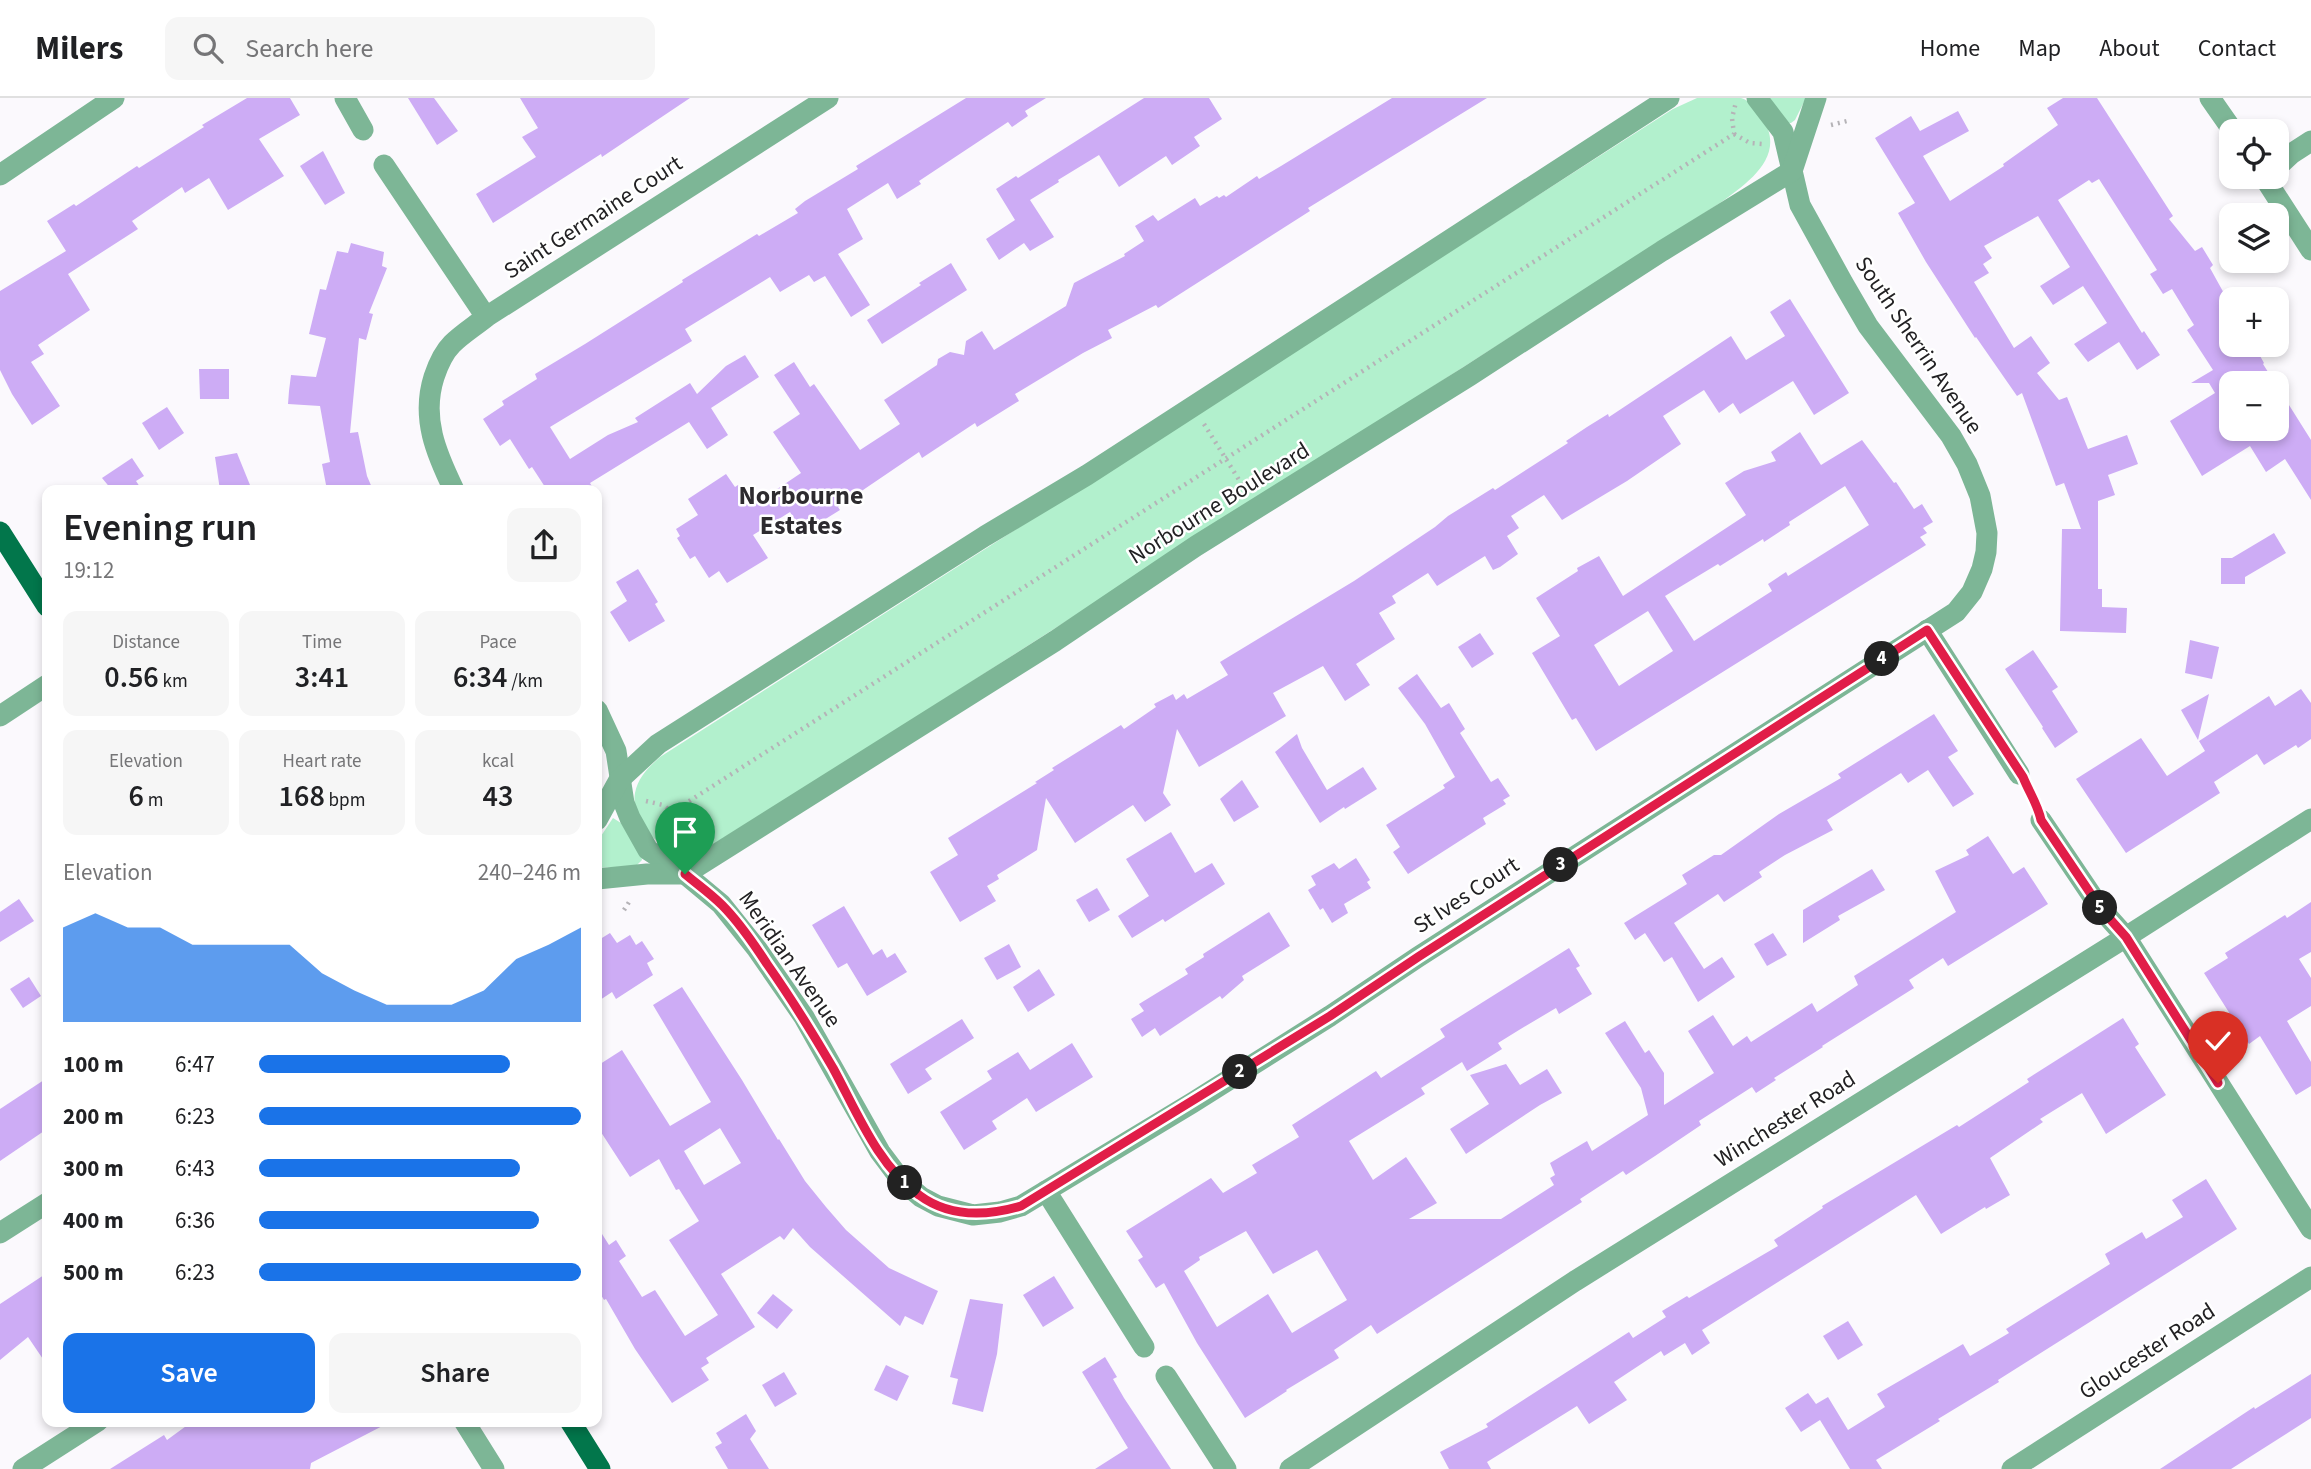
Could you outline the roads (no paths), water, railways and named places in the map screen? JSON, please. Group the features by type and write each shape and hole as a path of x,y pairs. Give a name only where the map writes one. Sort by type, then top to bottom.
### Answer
{"main road":[{"path":"0,532 42,598"},
{"path":"574,1427 600,1469"}],"street":[{"path":"0,175 114,98"},
{"path":"345,98 363,130"},
{"name":"Saint Germaine Court","path":"451,485 436,455 430,434 429,392 437,368 453,343 486,317 828,98"},
{"path":"602,811 619,780 658,744 985,536 1087,475 1669,98"},
{"name":"South Sherrin Avenue","path":"1757,98 1783,132 1800,205 1862,315 1951,436 1967,464 1985,515 1986,552"},
{"path":"1792,171 1816,98"},
{"path":"2210,98 2225,119"},
{"path":"2289,156 2311,141"},
{"path":"384,165 486,317"},
{"name":"Norbourne Boulevard","path":"685,874 1032,656 1196,546 1792,171"},
{"path":"2276,189 2311,250"},
{"name":"St Ives Court","path":"973,1214 1000,1212 1021,1206 1046,1191 1330,1016 1956,612 1972,592 1986,552"},
{"path":"1927,630 2019,774"},
{"path":"0,716 42,688"},
{"name":"Meridian Avenue","path":"602,721 616,751 619,780 630,818 648,850 685,874 721,904 757,949 804,1017 880,1152 901,1180 921,1197 939,1206 973,1214"},
{"name":"Winchester Road","path":"1290,1469 1575,1281 2311,819"},
{"path":"2041,820 2101,909 2126,937 2311,1229"},
{"path":"602,878 685,874"},
{"path":"1046,1191 1144,1347"},
{"path":"0,1233 42,1206"},
{"name":"Gloucester Road","path":"2012,1469 2311,1277"},
{"path":"1166,1376 1226,1469"},
{"path":"23,1469 89,1427"},
{"path":"468,1427 494,1469"}],"district":[{"name":"Norbourne Estates","path":"801,510"}]}
